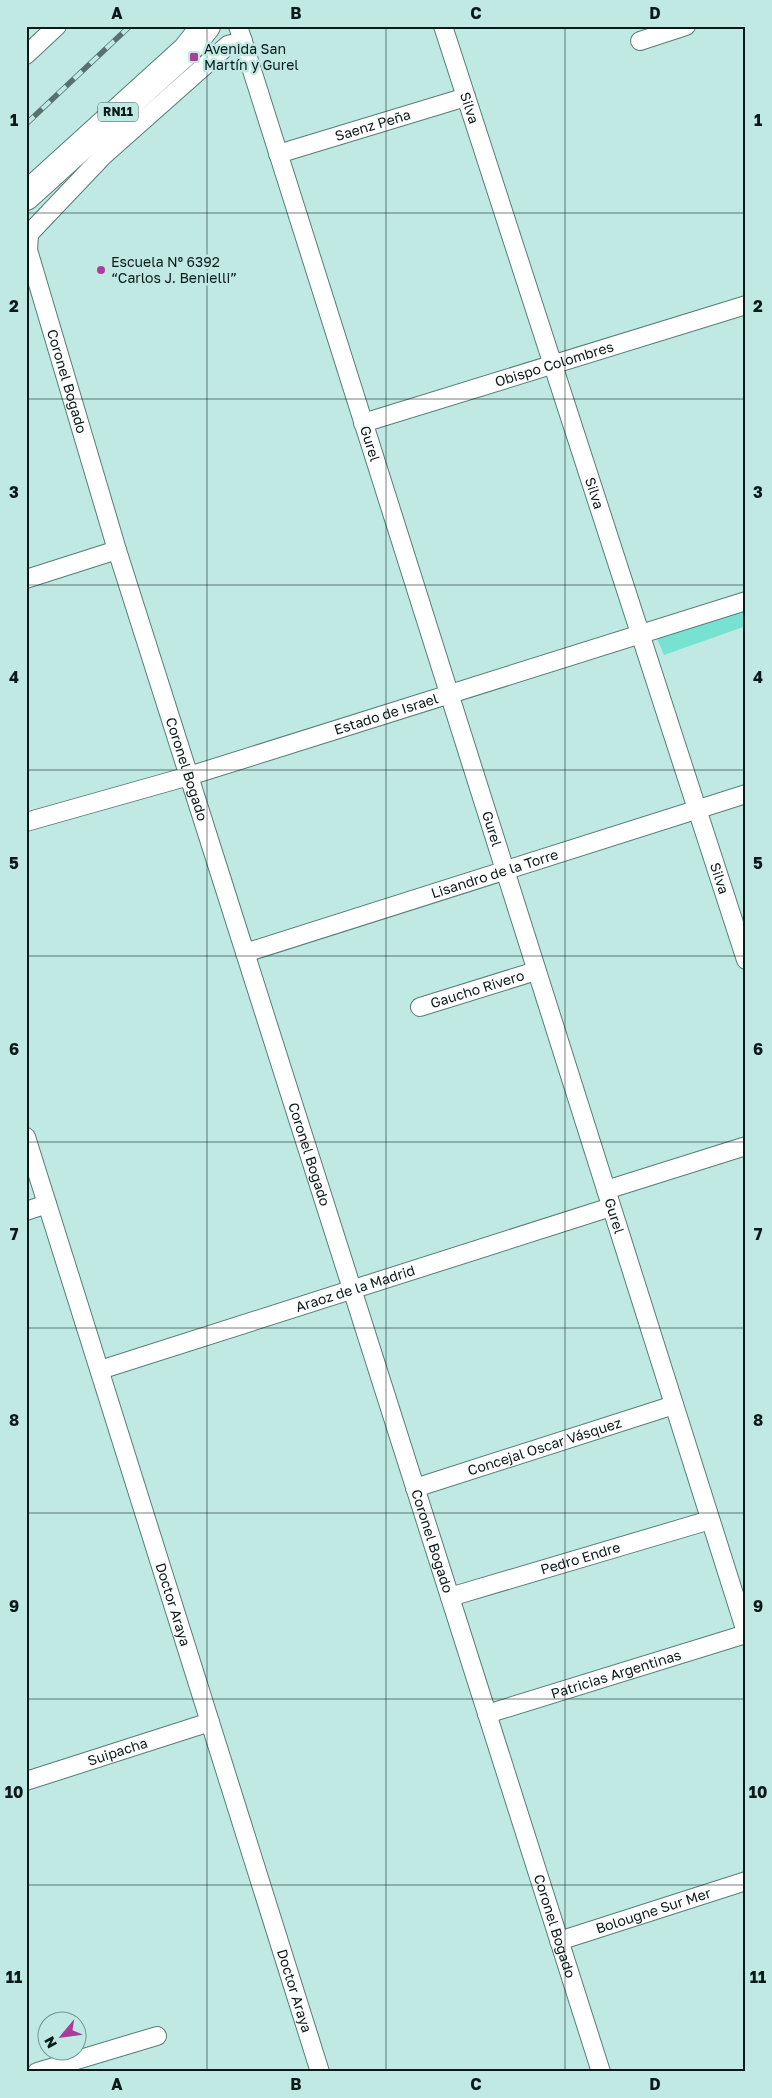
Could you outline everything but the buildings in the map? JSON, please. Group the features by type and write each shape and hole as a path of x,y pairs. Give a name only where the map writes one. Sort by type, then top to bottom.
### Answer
{"main road":[{"name":"RN11","path":"27,187 193,26"},
{"name":"RN11","path":"27,187 186,50 206,26"}],"street":[{"path":"26,55 57,26"},
{"name":"Silva","path":"443,26 746,960"},
{"path":"640,41 686,26"},
{"path":"28,236 103,156 240,34"},
{"name":"Gurel","path":"240,34 746,1633"},
{"name":"Saenz Peña","path":"278,154 466,98"},
{"name":"Coronel Bogado","path":"28,236 28,250 117,550 601,2072"},
{"name":"Obispo Colombres","path":"363,423 746,305"},
{"path":"26,578 117,550"},
{"name":"Estado de Israel","path":"26,822 189,776 746,601"},
{"name":"Lisandro de la Torre","path":"245,953 746,794"},
{"name":"Gaucho Rivero","path":"420,1007 536,971"},
{"name":"Doctor Araya","path":"26,1137 320,2072"},
{"path":"606,1190 746,1146"},
{"path":"26,1210 47,1204"},
{"name":"Araoz de la Madrid","path":"100,1370 611,1207"},
{"name":"Concejal Oscar Vásquez","path":"415,1488 674,1405"},
{"name":"Pedro Endre","path":"450,1597 710,1520"},
{"name":"Patricias Argentinas","path":"487,1714 746,1633"},
{"name":"Suipacha","path":"26,1781 210,1722"},
{"name":"Bolougne Sur Mer","path":"559,1941 746,1881"},
{"path":"37,2072 157,2036"}],"green space":[{"path":"746,606 746,626 664,655 656,636"}],"railway":[{"path":"26,124 130,26"}],"place":[{"name":"Avenida San Martín y Gurel","path":"194,57"},
{"name":"Escuela Nº 6392 “Carlos J. Benielli”","path":"101,270"}]}
